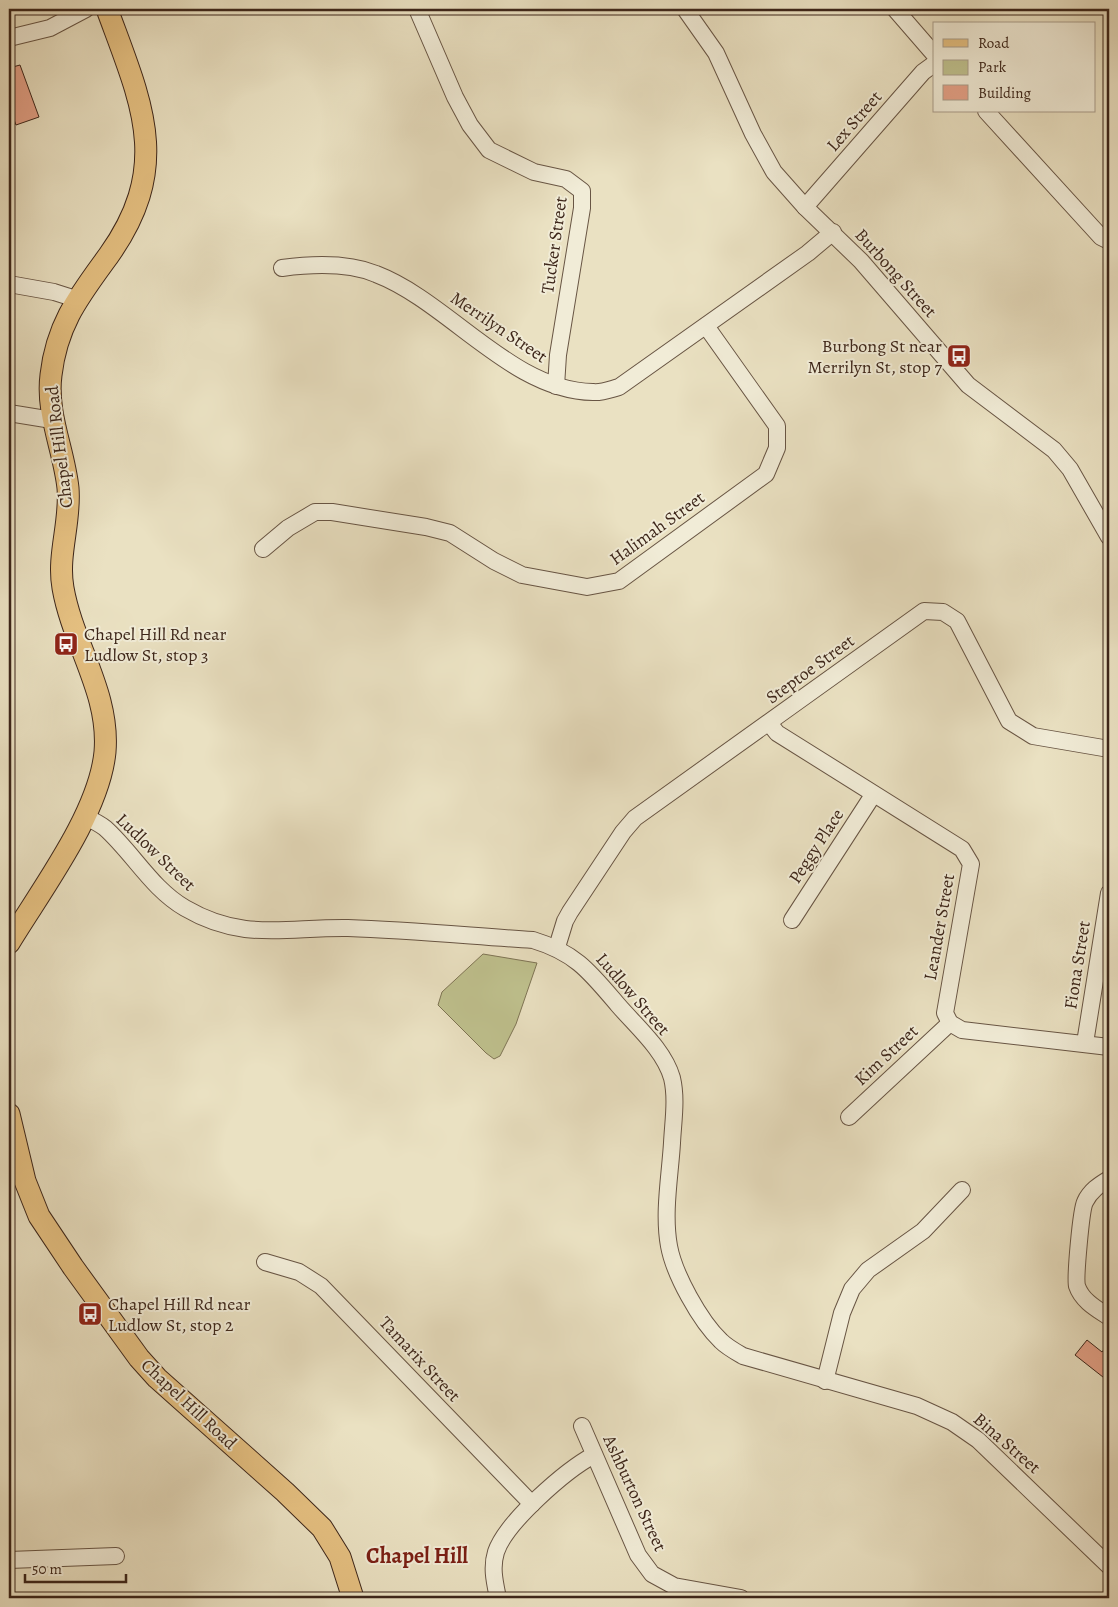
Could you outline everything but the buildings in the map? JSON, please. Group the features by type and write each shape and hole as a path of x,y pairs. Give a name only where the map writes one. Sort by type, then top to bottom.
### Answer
{"main road":[{"name":"Chapel Hill Road","path":"9,943 86,817 100,775 105,752 104,721 99,694 70,619 62,586 68,488 52,420 51,376 59,334 76,299 111,253 131,219 145,179 147,142 139,98 107,9"},
{"name":"Chapel Hill Road","path":"9,1114 32,1201 52,1239 139,1358 157,1378 285,1492 322,1528 340,1557 353,1598"}],"street":[{"path":"9,38 50,28 86,9"},
{"name":"Tucker Street","path":"417,9 455,98 470,125 489,150 534,172 566,179 582,191 582,208 558,355 556,386"},
{"name":"Burbong Street","path":"685,9 716,53 753,134 774,172 806,207 861,261 968,385 1054,450 1070,469 1109,537"},
{"path":"895,9 933,53"},
{"name":"Lex Street","path":"806,207 923,72 933,65"},
{"path":"987,112 1101,237 1109,241"},
{"name":"Merrilyn Street","path":"282,268 306,264 345,266 374,273 405,287 529,375 556,386 594,392 620,387 808,253 833,232"},
{"path":"9,284 54,292 76,299"},
{"name":"Halimah Street","path":"263,548 288,528 315,512 332,512 426,527 450,533 494,562 522,575 587,587 620,581 766,474 777,448 777,426 706,326"},
{"path":"9,413 52,420"},
{"name":"Steptoe Street","path":"557,947 564,921 623,832 635,818 924,610 943,612 957,621 1009,721 1033,736 1109,749"},
{"name":"Leander Street","path":"768,723 777,732 962,849 970,864 945,1013 950,1023"},
{"name":"Peggy Place","path":"792,920 873,794"},
{"name":"Ludlow Street","path":"86,817 104,828 163,891 184,908 230,927 252,932 349,928 523,939 557,947 571,955 593,975 662,1058 672,1079 674,1105 667,1226 669,1247 681,1281 709,1328 722,1343 743,1356 825,1381"},
{"name":"Fiona Street","path":"1085,1043 1109,893"},
{"path":"950,1023 962,1030 1109,1047"},
{"name":"Kim Street","path":"849,1117 950,1023"},
{"path":"1109,1179 1092,1190 1084,1204 1077,1285 1087,1302 1109,1318"},
{"path":"825,1381 842,1313 852,1289 868,1270 923,1231 962,1190"},
{"name":"Tamarix Street","path":"265,1262 299,1272 321,1286 532,1504"},
{"name":"Bina Street","path":"825,1381 917,1406 952,1422 978,1440 1109,1566"},
{"name":"Ashburton Street","path":"582,1426 638,1555 652,1574 674,1586 741,1598"},
{"path":"498,1598 492,1574 496,1552 532,1504 573,1466 594,1455"},
{"path":"9,1560 116,1556"}],"green space":[{"path":"483,954 537,963 516,1024 500,1056 494,1059 438,1005 442,992"}],"place":[{"name":"Burbong St near Merrilyn St, stop 7","path":"959,356"},
{"name":"Chapel Hill Rd near Ludlow St, stop 3","path":"66,644"},
{"name":"Chapel Hill Rd near Ludlow St, stop 2","path":"90,1314"}],"district":[{"name":"Chapel Hill","path":"417,1556"}]}
